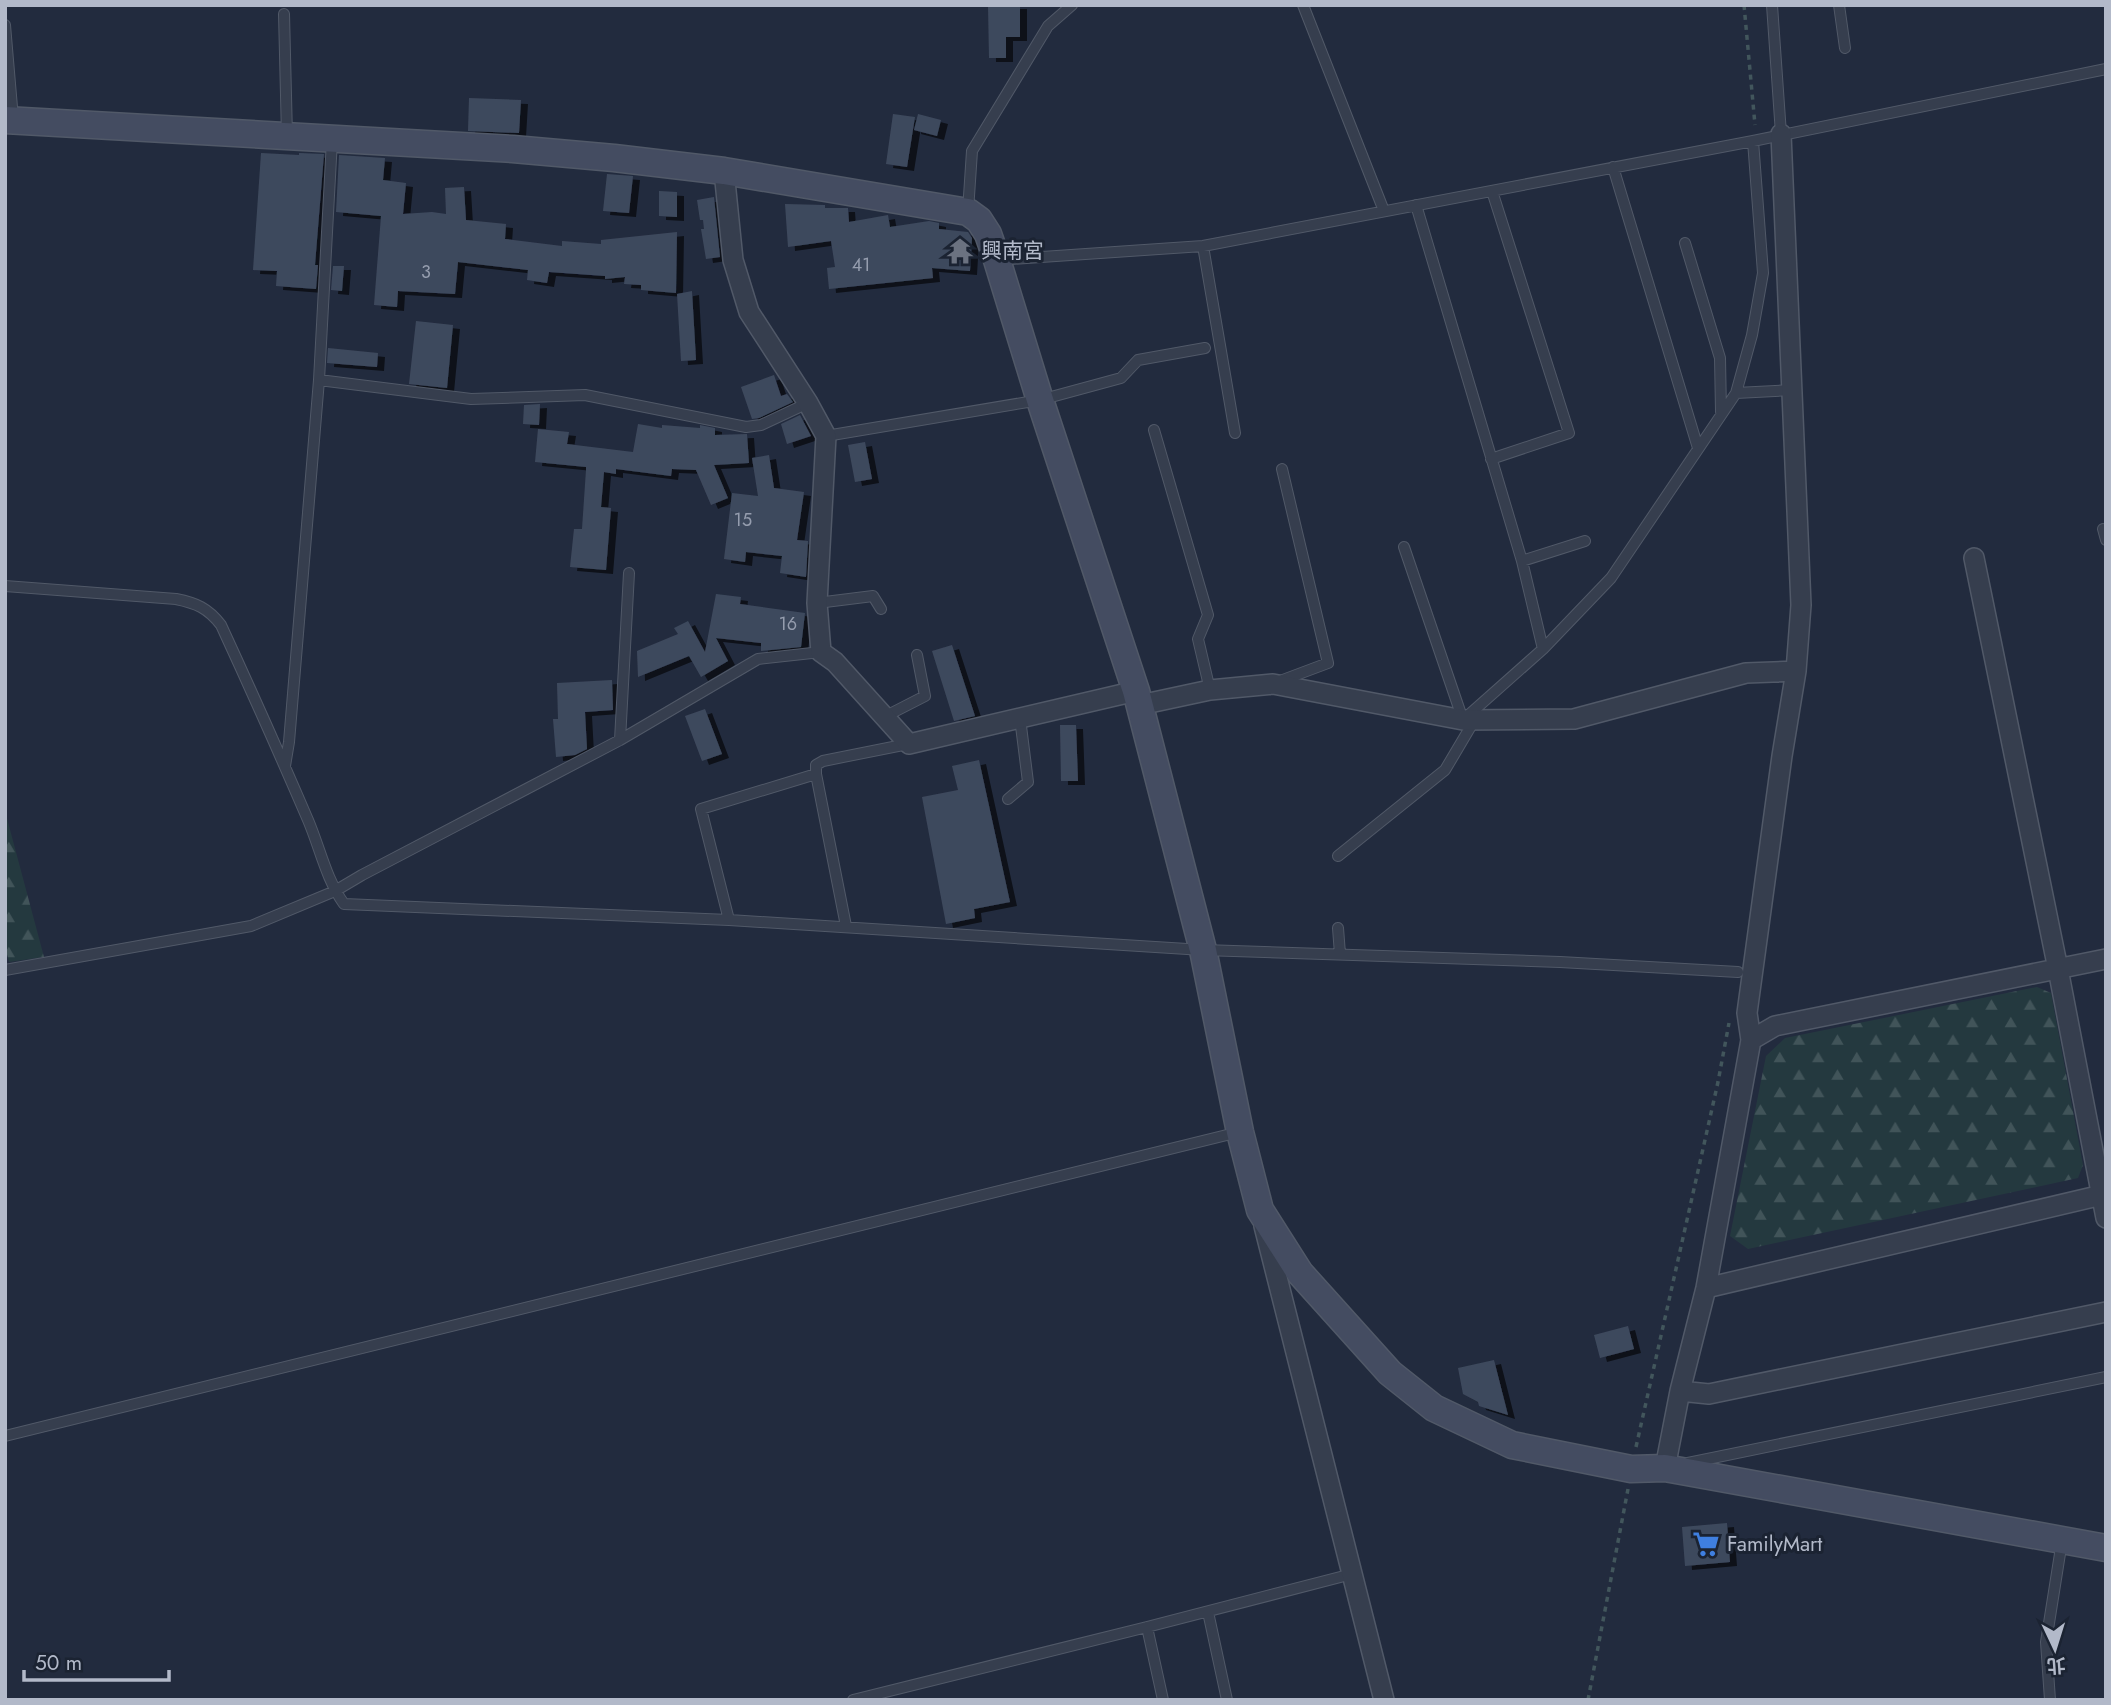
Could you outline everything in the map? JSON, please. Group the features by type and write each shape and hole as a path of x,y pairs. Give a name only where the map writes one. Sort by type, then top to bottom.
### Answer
{"street":[{"path":"9,120 513,149 614,158 723,171 968,212 979,220 988,234 997,260 1138,698 1203,950 1240,1132 1384,1700"},
{"path":"1665,1468 1680,1391 1706,1288 1751,1040 1747,1013 1796,671 1801,605 1781,134"},
{"path":"723,171 733,260 749,312 808,403 826,436 817,603 821,652 835,662 909,744 1020,718 1138,698 1273,684 1468,721 1574,719 1746,673 1796,671"},
{"path":"1974,558 2059,969 2106,1218"},
{"path":"1751,1040 1775,1026 2106,959"},
{"path":"1706,1288 2103,1195"},
{"path":"1260,1210 1300,1273 1390,1373 1434,1408 1512,1445 1631,1469 1665,1468 2106,1548"},
{"path":"1680,1391 1709,1394 2106,1312"}],"lane":[{"path":"968,212 972,151 1048,26 1072,5"},
{"path":"1303,5 1384,211"},
{"path":"1772,5 1781,134"},
{"path":"1839,5 1845,48"},
{"path":"284,14 287,136"},
{"path":"5,25 9,120"},
{"path":"997,260 1203,246 1755,140 2106,69"},
{"path":"285,766 319,380 332,139"},
{"path":"1338,856 1445,770 1468,721 1543,649 1611,578 1736,393 1752,335 1763,273 1755,140"},
{"path":"1613,167 1698,448"},
{"path":"1491,459 1569,433 1492,191"},
{"path":"1416,205 1521,561 1543,649"},
{"path":"1685,243 1720,358 1721,413"},
{"path":"1203,246 1235,433"},
{"path":"826,436 1040,400 1121,378 1138,360 1205,348"},
{"path":"319,380 471,399 585,395 746,426 761,425 808,403"},
{"path":"1736,393 1792,390"},
{"path":"1154,430 1208,615 1198,639 1210,690"},
{"path":"1273,684 1328,663 1282,469"},
{"path":"2103,529 2106,540"},
{"path":"1521,561 1585,541"},
{"path":"1404,547 1468,721"},
{"path":"620,740 629,573"},
{"path":"5,586 176,599 198,603 211,613 221,625 285,766 335,891 344,904 846,926 1203,950 1560,962 1738,972"},
{"path":"817,603 873,596 881,609"},
{"path":"5,970 251,926 335,891 620,740 758,659 821,652"},
{"path":"884,717 925,696 917,655"},
{"path":"1008,800 1028,782 1020,718"},
{"path":"846,926 816,765 823,761 909,744"},
{"path":"729,920 701,809 816,774"},
{"path":"1338,928 1340,954"},
{"path":"5,1436 1240,1132"},
{"path":"1665,1468 2106,1377"},
{"path":"2050,1700 2046,1642 2062,1541"},
{"path":"853,1700 1352,1574"},
{"path":"1208,1612 1227,1700"},
{"path":"1147,1627 1163,1700"}],"path":[{"path":"1744,5 1755,140"},
{"path":"1588,1700 1631,1469 1718,1082 1730,1013"}],"green space":[{"path":"5,811 44,957 9,962 5,947"},
{"path":"2037,987 2051,993 2083,1165 2078,1178 1748,1249 1730,1236 1766,1056 1785,1038"}],"building":[{"path":"988,5 1020,5 1020,37 1006,37 1006,58 989,58"},
{"path":"469,98 521,100 519,133 468,131"},
{"path":"893,114 915,117 907,167 886,164"},
{"path":"918,114 941,120 937,136 914,130"},
{"path":"261,153 324,154 315,265 318,265 316,289 276,286 277,271 253,270"},
{"path":"339,155 385,158 383,180 406,183 403,214 446,214 445,188 464,187 466,220 506,224 505,239 562,246 562,241 601,244 601,240 677,232 676,293 641,290 641,285 624,284 625,277 605,279 605,276 549,272 547,283 527,280 528,270 458,262 455,294 398,291 397,307 374,305 381,216 336,212"},
{"path":"607,174 633,176 629,213 603,211"},
{"path":"659,191 677,192 677,217 659,216"},
{"path":"714,197 720,257 706,259 701,229 704,229 703,220 700,220 697,200"},
{"path":"785,204 848,208 849,222 888,215 890,227 929,221 939,223 939,229 968,232 972,238 970,271 932,268 933,278 829,289 827,268 835,267 831,241 788,247"},
{"path":"333,266 344,266 342,291 331,290"},
{"path":"692,291 696,360 681,361 677,294"},
{"path":"416,321 453,325 447,388 409,384"},
{"path":"328,348 378,353 377,367 327,363"},
{"path":"774,375 781,396 787,394 793,402 752,419 741,387"},
{"path":"540,404 539,425 523,424 524,405"},
{"path":"800,415 811,436 787,444 781,424"},
{"path":"638,424 662,428 662,425 700,428 700,425 715,428 715,435 747,434 749,463 714,465 728,498 711,505 696,470 672,469 671,476 616,469 616,474 604,472 601,507 611,508 606,570 570,567 574,529 582,529 586,467 535,462 538,429 569,432 567,444 633,452"},
{"path":"865,442 872,479 855,482 848,445"},
{"path":"769,455 774,488 804,492 797,540 808,541 806,577 780,573 782,556 746,552 745,562 724,559 732,493 758,496 752,458"},
{"path":"716,594 741,597 740,604 805,613 801,647 761,651 761,643 716,638 728,661 701,677 689,656 638,677 637,651 678,634 674,628 688,621 705,652"},
{"path":"952,645 975,716 954,721 932,651"},
{"path":"612,680 613,710 585,712 587,749 575,755 556,757 553,719 558,719 557,683"},
{"path":"705,709 722,754 702,761 685,716"},
{"path":"1060,725 1076,725 1078,781 1061,781"},
{"path":"979,760 1010,902 974,909 975,918 946,924 922,797 958,790 952,766"},
{"path":"1628,1326 1634,1349 1600,1358 1594,1335"},
{"path":"1494,1360 1508,1415 1479,1406 1478,1402 1463,1394 1458,1368"},
{"name":"FamilyMart","path":"1727,1523 1730,1562 1685,1566 1682,1527"}],"place":[{"name":"興南宮","path":"960,251"},
{"name":"FamilyMart","path":"1706,1544"}]}
